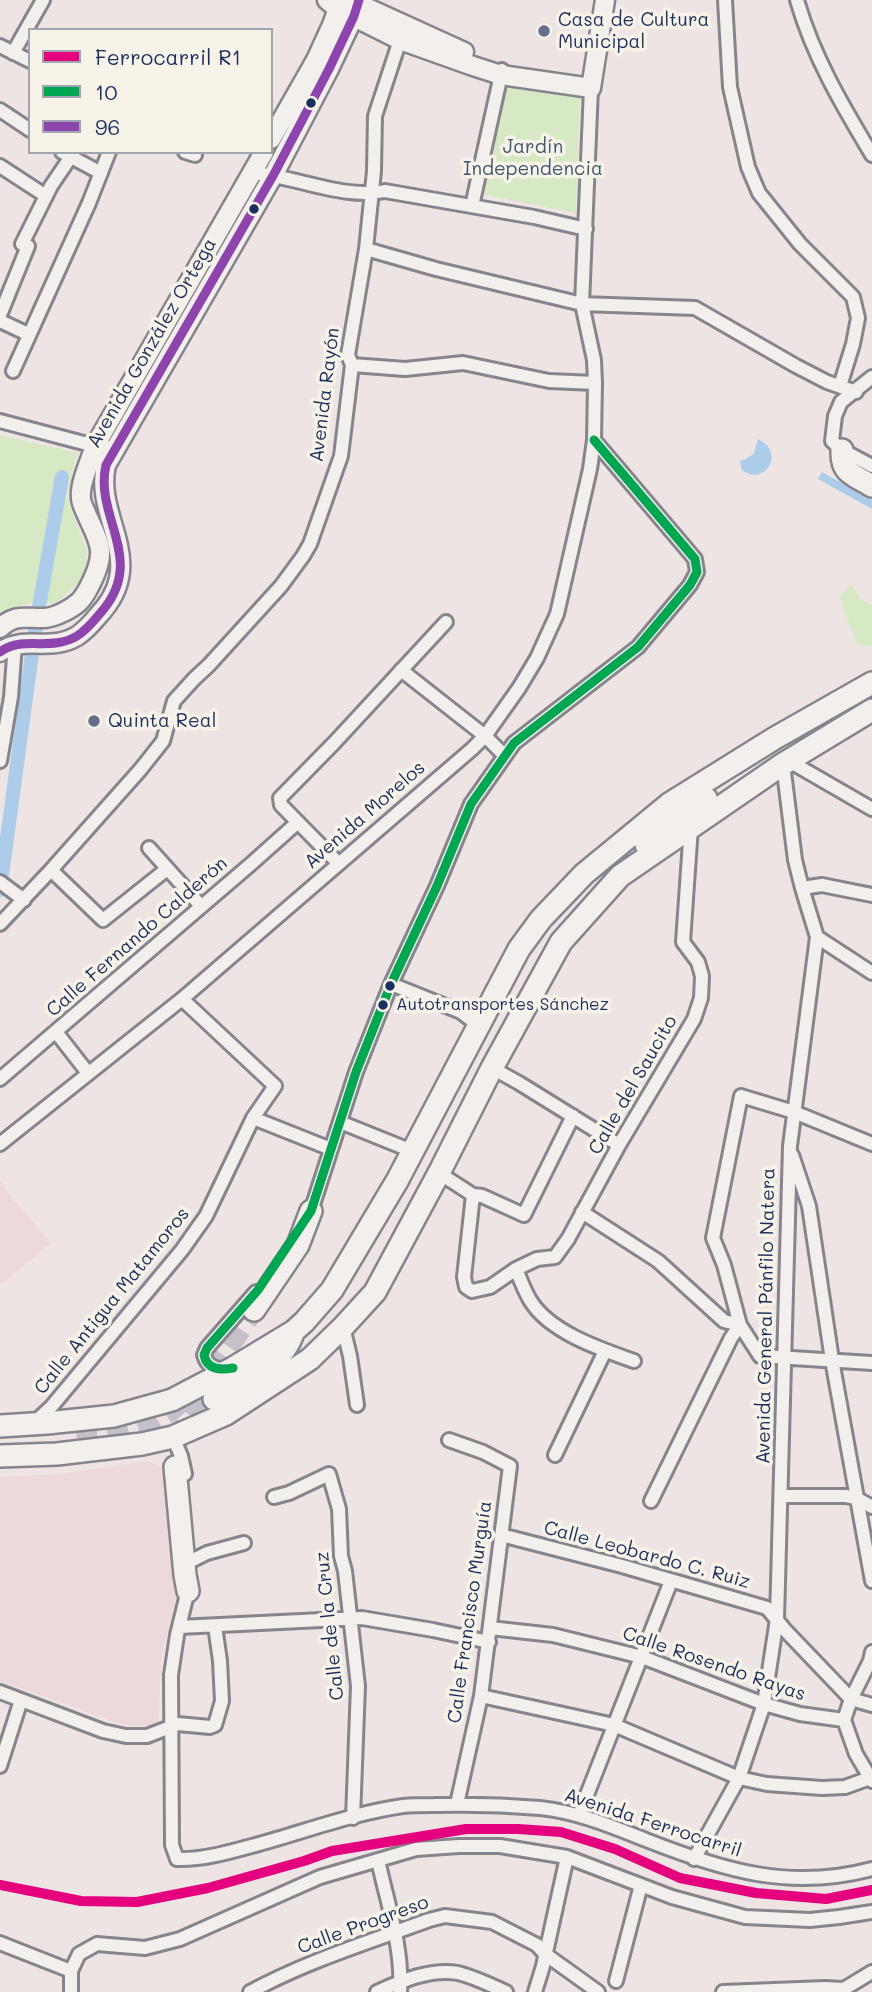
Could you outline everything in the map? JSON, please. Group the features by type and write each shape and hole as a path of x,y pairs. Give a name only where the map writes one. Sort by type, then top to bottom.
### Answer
{"main road":[{"path":"842,450 841,464 872,486"},
{"path":"0,1426 114,1416 172,1401 294,1331 332,1290 397,1181 519,949 541,919 584,874 669,804 775,738 872,683"},
{"path":"620,876 786,762 872,710"},
{"path":"0,1456 57,1454 142,1444 173,1437 226,1414 310,1359 375,1292 492,1068 561,943 657,833 685,812 828,723"},
{"path":"254,1310 298,1245 311,1211"},
{"path":"214,1399 277,1360 289,1346 294,1331"},
{"path":"0,1444 77,1439"},
{"path":"175,1467 188,1591"}],"street":[{"path":"13,53 43,0"},
{"path":"347,4 400,40 505,74 591,88 606,0"},
{"path":"725,0 730,87 748,167 759,193 800,244 853,297 858,318 840,386"},
{"path":"797,0 825,73 872,155"},
{"path":"347,4 505,74"},
{"path":"273,135 316,60 332,25 347,4"},
{"name":"Avenida González Ortega","path":"8,648 50,645 75,638 87,629 112,596 121,563 104,491 103,476 106,466 274,174 347,4"},
{"name":"Avenida Rayón","path":"0,924 51,870 163,741 174,701 281,586 310,544 341,456 352,365 348,355 366,249 374,171 375,116 400,40"},
{"path":"0,46 28,60"},
{"path":"472,206 505,74"},
{"name":"Avenida Morelos","path":"0,1144 182,999 485,736 526,678 557,614 586,488 594,440 594,360 582,304 591,88"},
{"path":"0,110 28,129"},
{"path":"13,371 109,154"},
{"name":"Avenida González Ortega","path":"0,628 8,621 22,616 48,618 78,603 87,592 100,564 101,553 81,500 81,490 95,446 263,154"},
{"path":"0,316 28,246 22,244 63,166 66,155 101,173"},
{"path":"1,171 46,196"},
{"path":"253,173 274,174 346,192 371,194 386,191 586,229"},
{"path":"366,249 436,269 582,304 695,307 796,366 827,382 856,391"},
{"path":"0,321 28,334"},
{"path":"352,365 405,369 463,363 548,381 595,383"},
{"path":"872,377 841,402 835,416 832,441 842,450 872,466"},
{"path":"0,421 116,449"},
{"path":"233,1368 215,1368 208,1364 204,1355 207,1348 258,1290 311,1211 356,1072 391,984 437,886 471,804 514,743 638,647 690,586 697,572 695,559 594,440"},
{"path":"338,863 281,805 280,797 446,622"},
{"path":"0,761 11,697 8,648"},
{"path":"401,670 485,736 504,755"},
{"path":"786,762 872,809"},
{"name":"Avenida General Pánfilo Natera","path":"694,1859 739,1777 764,1704 777,1619 790,1146 817,937 796,860 786,762"},
{"name":"Calle Fernando Calderón","path":"0,1079 298,822"},
{"name":"Calle del Saucito","path":"473,1195 464,1277 466,1287 472,1291 490,1287 516,1269 537,1259 555,1257 568,1239 619,1145 694,1019 701,998 702,976 698,962 683,942 691,827"},
{"path":"149,848 201,906"},
{"path":"51,870 103,920 167,869"},
{"path":"0,882 23,900"},
{"path":"802,888 822,885 872,895"},
{"path":"817,937 872,972"},
{"path":"391,984 461,1012 478,1025"},
{"name":"Calle Antigua Matamoros","path":"32,1425 52,1406 182,1250 206,1216 254,1118 275,1086 182,999"},
{"path":"56,1032 88,1073"},
{"path":"492,1068 619,1145"},
{"path":"872,1144 794,1112 741,1096 713,1238 724,1265 740,1325 760,1356 872,1363"},
{"path":"439,1174 473,1195 482,1196 524,1215 573,1116"},
{"path":"254,1118 331,1149"},
{"path":"340,1122 412,1151"},
{"path":"790,1146 808,1206 832,1360 872,1581"},
{"path":"582,1212 658,1261 724,1321 740,1325"},
{"path":"516,1269 530,1301 549,1322 605,1351 634,1361"},
{"path":"651,1501 731,1338 740,1325"},
{"path":"343,1327 357,1405"},
{"path":"555,1455 605,1351"},
{"path":"171,1726 171,1675 193,1560 186,1479 173,1437"},
{"name":"Calle Francisco Murguía","path":"449,1440 484,1452 510,1466 481,1696 457,1804"},
{"name":"Calle de la Cruz","path":"274,1497 329,1474 339,1510 341,1556 358,1686 352,1818"},
{"path":"781,1496 846,1496 872,1507"},
{"name":"Calle Leobardo C. Ruiz","path":"502,1535 767,1608 851,1699"},
{"path":"193,1560 207,1553 244,1543"},
{"path":"579,1815 671,1581"},
{"path":"179,1627 362,1618 489,1642"},
{"path":"0,1692 103,1731 126,1736 147,1736 178,1724 210,1727 215,1725 222,1701 215,1626"},
{"name":"Calle Rosendo Rayas","path":"490,1628 553,1635 642,1657 764,1704 800,1714 844,1720"},
{"path":"481,1696 614,1725 739,1777 767,1784 845,1787 871,1780 856,1754 844,1720 872,1652"},
{"path":"851,1699 872,1705"},
{"path":"0,1766 21,1700"},
{"name":"Avenida Ferrocarril","path":"171,1726 172,1846 177,1859 192,1859 240,1849 404,1806 457,1804 543,1809 579,1815 694,1859 747,1873 801,1879 833,1878 872,1869"},
{"path":"71,1992 71,1972 79,1954 97,1944 145,1948 180,1939 299,1886 416,1849 500,1846 567,1857 672,1897 745,1917 810,1920 872,1912"},
{"path":"535,1992 567,1857"},
{"path":"378,1860 395,1932 400,1987"},
{"path":"616,1981 641,1885"},
{"name":"Calle Progreso","path":"250,1992 280,1976 445,1916 492,1923 537,1945 545,1954 598,1992"},
{"path":"0,1943 71,1972"},
{"path":"376,1992 400,1987 428,1974 446,1972 461,1974 506,1992"},
{"path":"723,1992 825,1988 846,1991 872,1972"}],"shaded area":[{"path":"0,1181 51,1243 0,1285"},
{"path":"151,1462 168,1471 179,1585 162,1654 158,1726 123,1725 0,1681 0,1477 60,1474"}],"green space":[{"name":"Jardín Independencia","path":"505,85 580,96 576,213 479,194"},
{"path":"0,435 77,453 67,498 87,551 87,566 77,584 56,603 30,603 0,616"},
{"path":"852,584 860,598 872,605 872,646 857,645 839,597"}],"water":[{"path":"758,439 767,445 771,459 764,471 750,474 742,470 740,461 754,453"},
{"path":"822,472 872,500 872,509 818,479"}],"waterway":[{"path":"0,890 36,624 62,477"}],"tunnel":[{"path":"828,723 872,698"},
{"path":"77,1439 146,1425 168,1413 197,1387 254,1310"},
{"path":"177,1444 182,1429 191,1417 214,1399"}],"rail line":[{"name":"R1","path":"0,1885 81,1901 137,1902 208,1888 332,1851 466,1829 518,1829 561,1832 615,1849 680,1878 756,1893 826,1899 872,1890"}],"transit line":[{"name":"96","path":"0,652 18,645 57,643 77,636 103,610 115,591 120,573 120,555 104,484 106,465 274,174 329,69 359,0"},
{"name":"10","path":"233,1368 219,1369 211,1366 204,1355 207,1348 258,1290 311,1211 356,1072 391,984 437,886 471,804 514,743 638,647 690,585 697,572 695,559 594,440"}],"place":[{"name":"Casa de Cultura Municipal","path":"544,31"},
{"name":"Quinta Real","path":"94,721"},
{"name":"Autotransportes Sánchez","path":"383,1005"}]}
